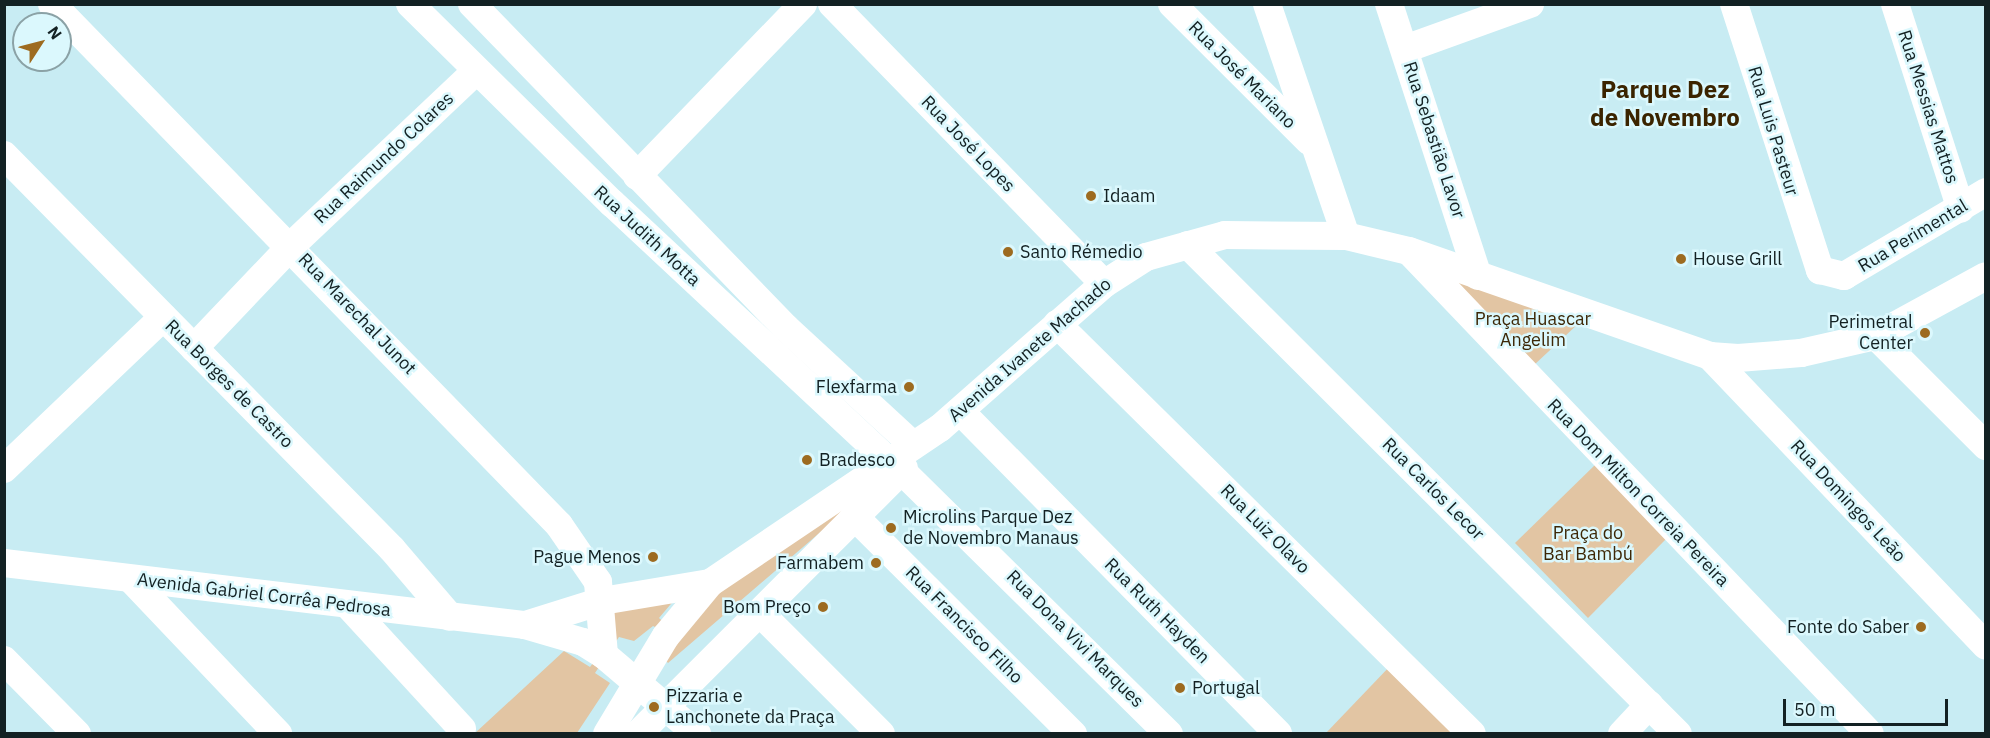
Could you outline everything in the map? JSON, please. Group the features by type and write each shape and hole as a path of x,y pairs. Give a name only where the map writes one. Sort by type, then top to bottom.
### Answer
{"street":[{"name":"Rua Marechal Junot","path":"52,4 291,246 559,525 586,559 602,601 604,655"},
{"name":"Rua Judith Motta","path":"410,4 475,72 896,466"},
{"name":"Rua Judith Motta","path":"472,4 786,328 923,439"},
{"path":"637,176 803,4"},
{"name":"Rua José Lopes","path":"832,4 1104,284"},
{"name":"Rua José Mariano","path":"1172,4 1312,145"},
{"path":"1267,4 1312,145 1346,236"},
{"name":"Rua Sebastião Lavor","path":"1389,4 1479,276"},
{"path":"1405,49 1530,4"},
{"name":"Rua Luis Pasteur","path":"1734,4 1812,257"},
{"name":"Rua Messias Mattos","path":"1895,4 1961,209"},
{"name":"Rua Raimundo Colares","path":"194,348 291,246 475,72"},
{"name":"Rua Borges de Castro","path":"4,154 392,549 450,617"},
{"name":"Rua Perimental","path":"1812,257 1820,270 1844,276 1961,209 1986,192"},
{"name":"Avenida Ivanete Machado","path":"638,734 855,517 896,466 923,439 960,411 1104,284 1146,257 1188,245 1265,232 1346,236 1409,250 1710,356 1801,353 1876,336 1986,276"},
{"name":"Rua Carlos Lecor","path":"1188,245 1678,734"},
{"name":"Rua Dom Milton Correia Pereira","path":"1409,250 1870,734"},
{"path":"8,465 163,317"},
{"name":"Rua Luiz Olavo","path":"1057,324 1472,734"},
{"path":"1876,336 1986,446"},
{"name":"Rua Domingos Leão","path":"1710,356 1986,646"},
{"name":"Rua Ruth Hayden","path":"960,411 1278,734"},
{"name":"Avenida Ivanete Machado","path":"607,734 666,636 710,583 896,466"},
{"name":"Rua Dona Vivi Marques","path":"896,466 1169,734"},
{"name":"Rua Francisco Filho","path":"855,517 1074,734"},
{"path":"779,539 797,576"},
{"name":"Avenida Gabriel Corrêa Pedrosa","path":"4,563 349,606 525,625 583,642 604,655 667,704 697,734"},
{"path":"131,579 278,734"},
{"name":"Avenida Gabriel Corrêa Pedrosa","path":"525,625 602,601 710,583"},
{"path":"349,606 462,729"},
{"path":"760,613 881,734"},
{"path":"4,660 77,734"},
{"path":"1622,734 1649,705"}],"green space":[{"name":"Praça Huascar Angelim","path":"1435,265 1579,323 1533,366"},
{"name":"Praça do Bar Bambú","path":"1598,462 1669,536 1588,618 1515,543"},
{"path":"859,499 668,663 659,653 669,634 653,626 634,641 619,637 595,673 610,683 577,733 474,734 564,651 590,667 615,634 611,609 687,585 659,618 672,630 763,547"},
{"path":"1392,664 1462,734 1325,734"}],"place":[{"name":"Idaam","path":"1091,196"},
{"name":"Santo Rémedio","path":"1008,252"},
{"name":"House Grill","path":"1681,259"},
{"name":"Perimetral Center","path":"1925,333"},
{"name":"Flexfarma","path":"909,387"},
{"name":"Bradesco","path":"807,460"},
{"name":"Microlins Parque Dez de Novembro Manaus","path":"891,528"},
{"name":"Pague Menos","path":"653,557"},
{"name":"Farmabem","path":"876,563"},
{"name":"Bom Preço","path":"823,607"},
{"name":"Fonte do Saber","path":"1921,627"},
{"name":"Portugal","path":"1180,688"},
{"name":"Pizzaria e Lanchonete da Praça","path":"654,707"}],"district":[{"name":"Parque Dez de Novembro","path":"1665,104"}]}
